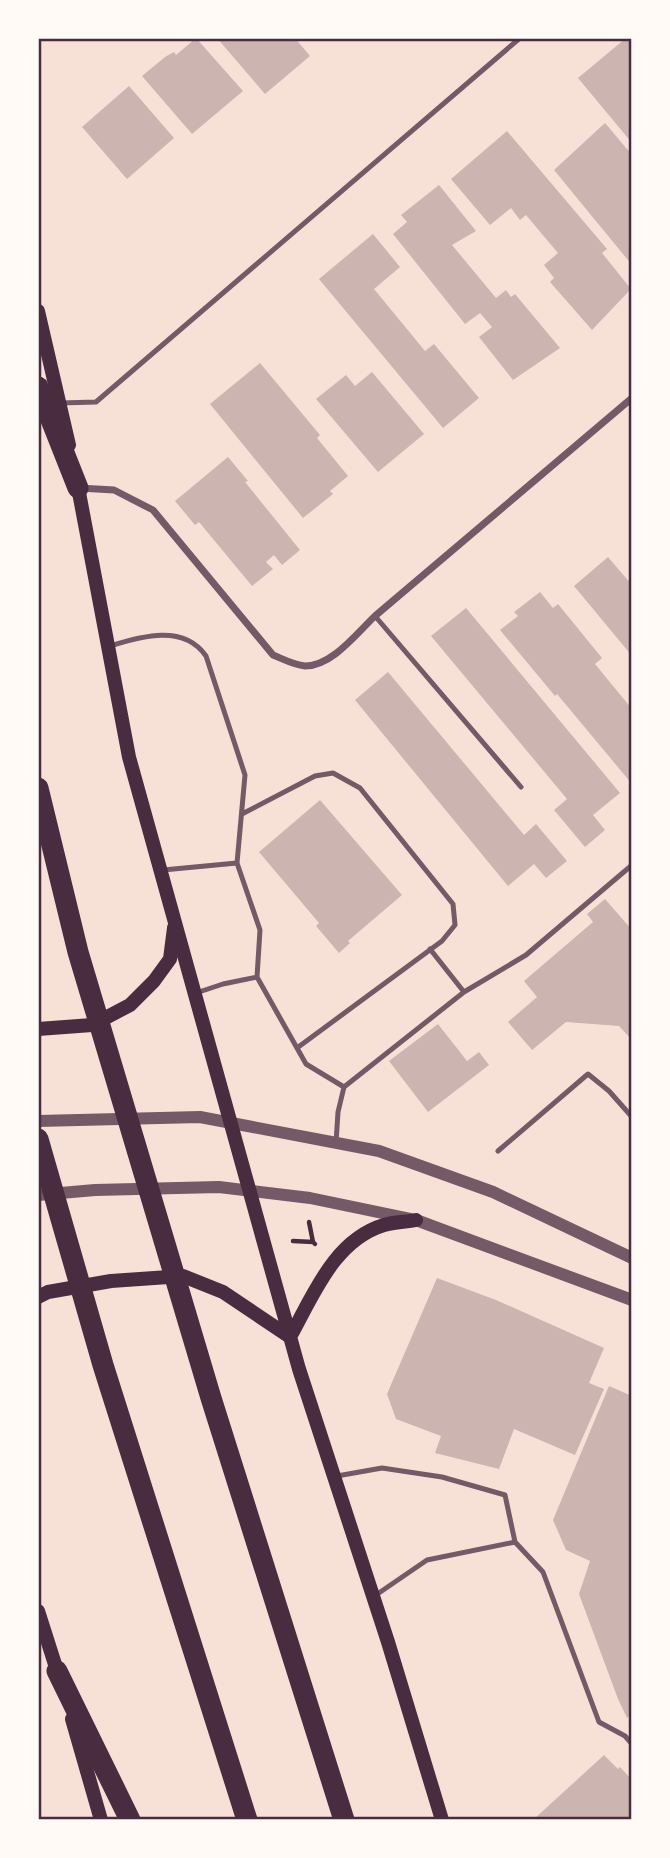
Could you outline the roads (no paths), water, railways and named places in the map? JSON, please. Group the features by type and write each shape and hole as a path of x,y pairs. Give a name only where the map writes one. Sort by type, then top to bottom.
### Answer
{"highway":[{"path":"38,387 78,488"},
{"path":"38,788 82,965 215,1412 344,1819"},
{"path":"38,1139 103,1365 247,1819"},
{"path":"57,1671 130,1819"}],"main road":[{"path":"38,310 78,488 129,757 290,1338 442,1819"},
{"path":"38,1029 92,1025 130,1005 154,981 170,959 175,920"},
{"path":"290,1338 328,1269 349,1245 383,1225 416,1220"},
{"path":"38,1297 48,1292 111,1281 183,1276 223,1292 290,1338"},
{"path":"38,1611 101,1819"}],"street":[{"path":"78,488 114,490 153,510 274,655 301,666 316,665 335,653 632,398"},
{"path":"38,1121 200,1117 379,1151 493,1192 632,1258"},
{"path":"38,1195 95,1190 219,1187 310,1198 416,1220 632,1300"}],"lane":[{"path":"60,403 96,402 520,38"},
{"path":"375,617 521,787"},
{"path":"108,646 140,637 183,637 199,646 206,656 245,775 237,863 260,930 257,978 306,1064 344,1087"},
{"path":"242,814 315,776 333,774 360,788 453,904 454,925 442,941 297,1048"},
{"path":"160,871 237,863"},
{"path":"336,1143 338,1112 344,1087 464,992 526,955 632,865"},
{"path":"430,949 464,992"},
{"path":"195,993 223,984 257,978"},
{"path":"498,1151 588,1074 609,1091 632,1117"},
{"path":"334,1476 382,1468 442,1477 505,1495 515,1542 543,1572 599,1722 625,1736 632,1744"},
{"path":"373,1597 427,1560 515,1542"}]}
